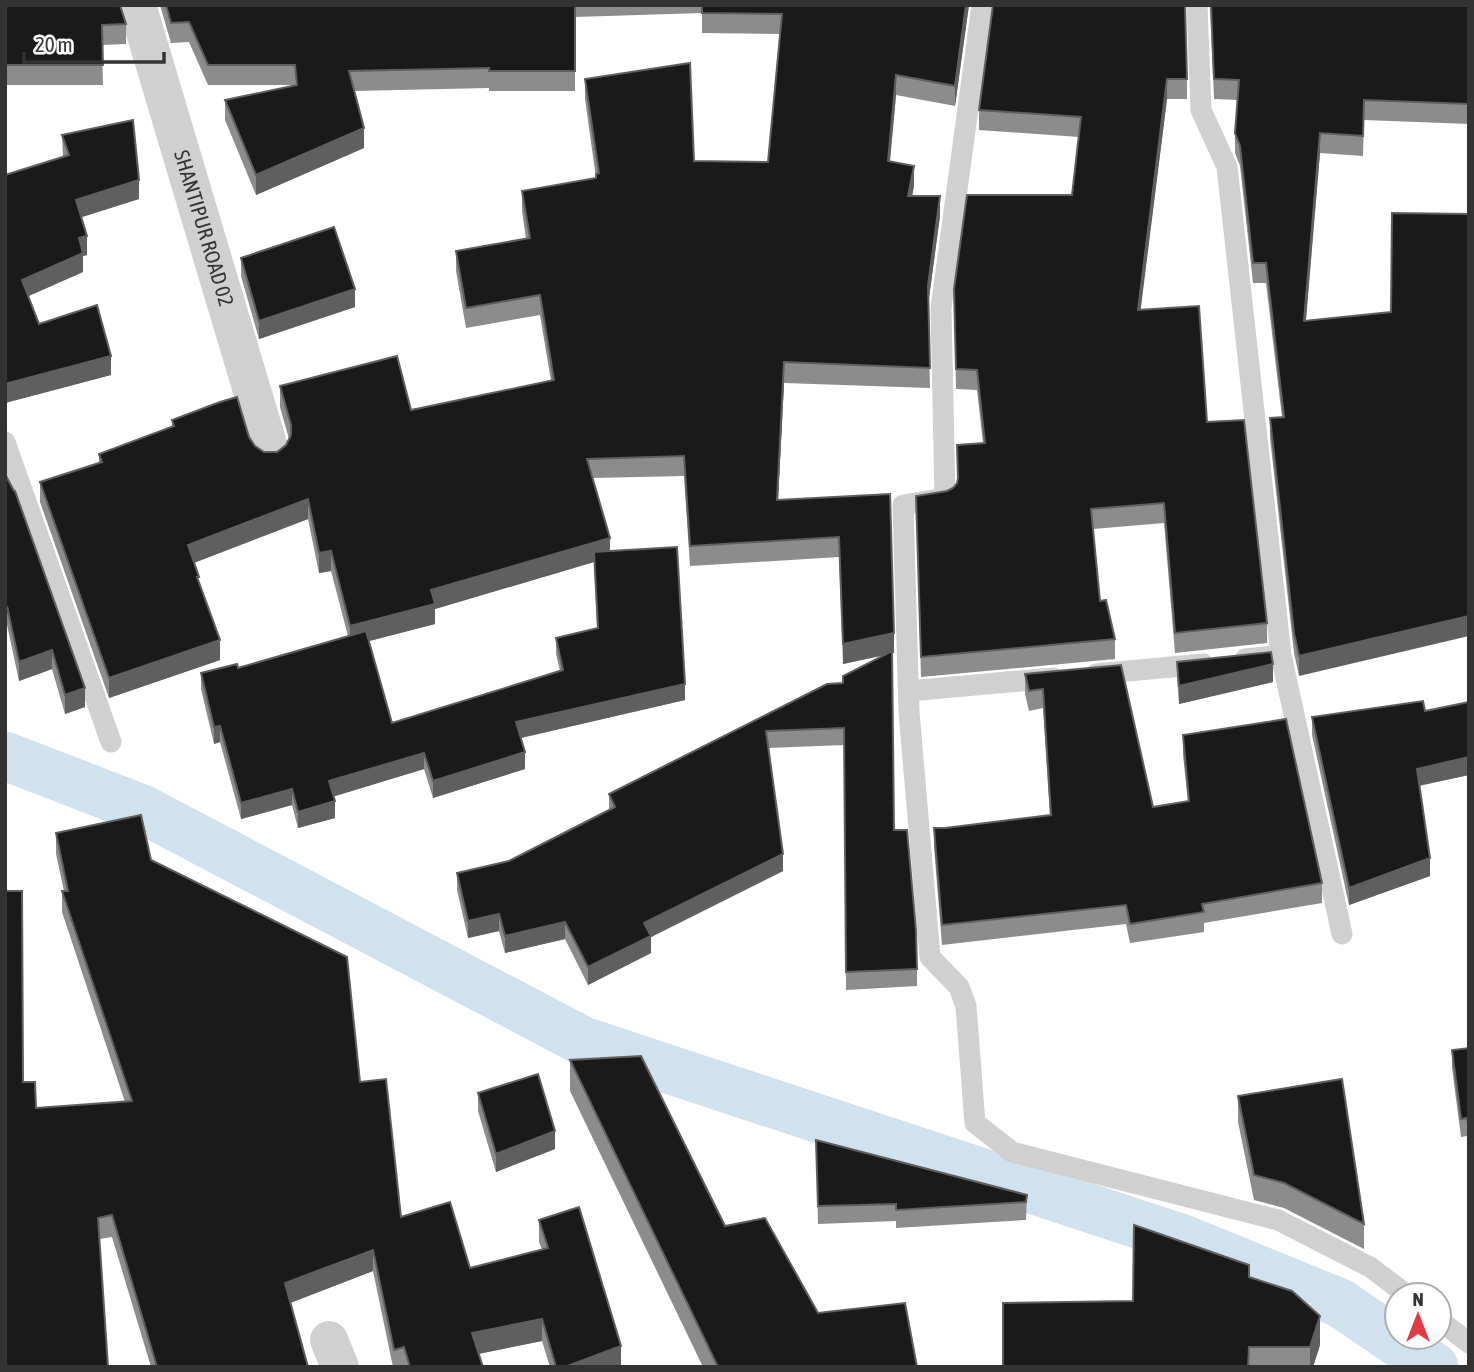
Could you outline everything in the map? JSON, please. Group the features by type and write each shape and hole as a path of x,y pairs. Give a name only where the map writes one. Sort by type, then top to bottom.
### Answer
{"street":[{"name":"SHANTIPUR ROAD 02","path":"137,5 270,451"}],"lane":[{"path":"982,5 941,307 945,498 903,505 909,691 930,957 959,987 966,1006 975,1123 1012,1152 1278,1220 1370,1267 1388,1281"},
{"path":"1197,5 1201,110 1227,167 1281,655 1342,934"},
{"path":"5,442 111,741"},
{"path":"909,691 1281,655"},
{"path":"1453,1331 1469,1343"}],"building":[{"path":"5,5 120,5 126,24 102,25 103,65 5,65"},
{"path":"166,5 575,5 575,71 489,71 489,68 349,71 364,128 256,175 225,100 297,85 295,65 208,65 189,22 171,23"},
{"path":"702,5 966,5 955,86 896,75 888,161 914,166 908,196 940,196 928,286 930,368 784,362 777,500 890,494 894,633 843,644 839,537 690,546 684,456 587,459 610,538 431,590 435,604 350,626 331,551 319,553 308,499 188,545 220,640 109,678 40,482 102,462 99,454 174,426 172,420 237,397 249,437 255,446 264,452 277,452 286,445 291,435 291,425 280,386 397,356 411,410 554,380 540,295 466,308 456,251 530,238 522,191 596,178 599,173 585,79 690,63 694,161 768,162 782,14 702,13"},
{"path":"993,5 1185,5 1187,79 1167,79 1138,310 1199,306 1207,422 1244,420 1267,623 1175,633 1164,503 1091,509 1100,601 1106,600 1115,639 921,657 916,496 953,488 958,478 957,445 985,443 977,370 956,369 954,289 967,195 1072,195 1081,117 979,110"},
{"path":"1211,5 1469,5 1469,104 1364,100 1363,136 1320,133 1304,321 1391,312 1392,213 1469,214 1469,616 1299,656 1294,633 1270,418 1284,417 1266,263 1253,263 1240,146 1235,133 1239,80 1214,79"},
{"path":"133,120 139,180 76,200 87,236 79,238 83,253 22,280 39,324 97,305 111,356 5,384 5,175 69,155 62,135"},
{"path":"334,227 355,289 259,321 241,258"},
{"path":"5,474 15,491 85,688 65,695 52,650 19,662 7,606 5,628"},
{"path":"677,547 685,684 516,722 525,752 433,781 424,753 329,781 335,801 298,812 292,789 241,803 220,726 214,727 201,673 237,664 238,668 366,631 392,723 563,670 556,638 598,628 594,552"},
{"path":"892,651 894,830 907,830 917,969 846,972 844,728 766,731 783,854 644,923 651,936 588,967 565,922 505,936 499,914 468,921 457,873 509,861 615,807 609,794 827,684 843,683 843,676"},
{"path":"1271,652 1273,664 1179,686 1177,662"},
{"path":"1121,665 1153,807 1189,801 1183,735 1286,719 1322,883 1202,904 1204,912 1130,924 1126,905 942,925 934,828 1051,815 1043,689 1029,691 1025,674"},
{"path":"1423,701 1425,711 1469,702 1469,757 1417,769 1430,858 1349,888 1312,717"},
{"path":"141,815 151,860 347,957 360,1082 386,1079 401,1217 450,1202 470,1268 548,1248 539,1220 579,1207 621,1346 565,1367 556,1367 542,1319 472,1333 483,1367 410,1367 404,1347 394,1350 373,1250 285,1283 308,1367 157,1367 112,1215 98,1218 108,1367 5,1367 5,891 22,891 23,1082 35,1082 36,1108 132,1101 62,891 68,891 56,833"},
{"path":"1469,1048 1469,1128 1467,1118 1461,1119 1452,1050"},
{"path":"641,1056 725,1226 765,1218 818,1313 905,1303 917,1367 718,1367 570,1060"},
{"path":"538,1074 555,1131 496,1154 478,1093"},
{"path":"1342,1079 1364,1224 1284,1183 1254,1175 1238,1096"},
{"path":"816,1140 1027,1195 1026,1202 896,1210 896,1204 818,1206"},
{"path":"1134,1225 1249,1265 1249,1277 1292,1291 1320,1316 1310,1347 1249,1347 1248,1367 1003,1367 1003,1303 1133,1301"}],"waterway":[{"path":"5,756 142,809 583,1041 1183,1239 1340,1303 1434,1367"}]}
